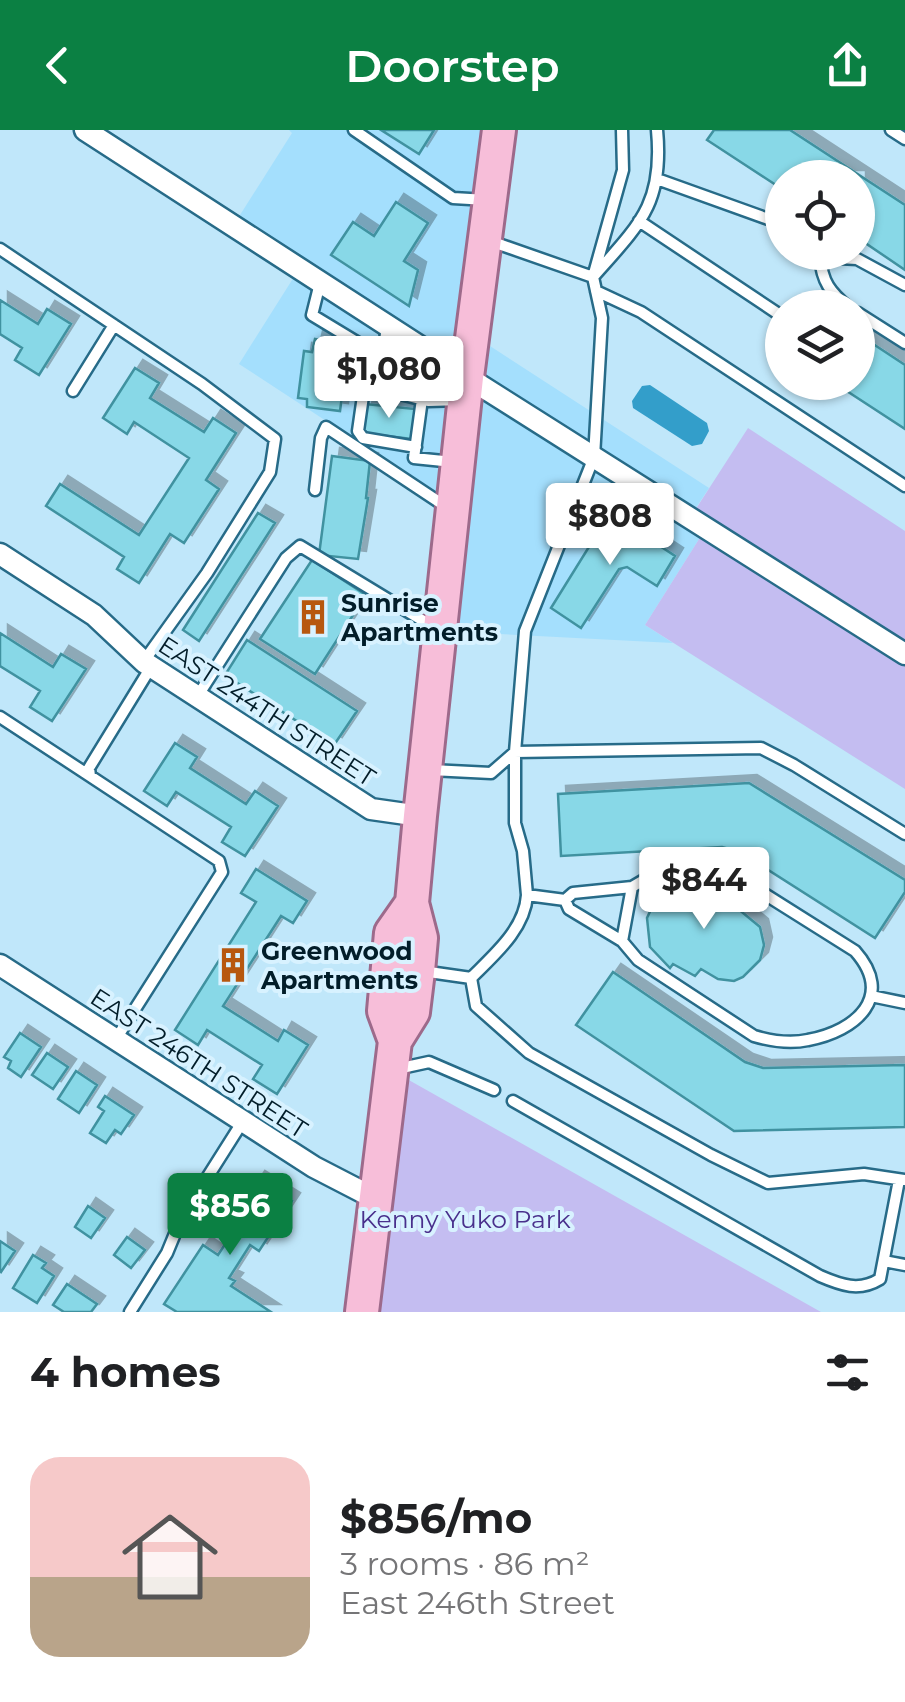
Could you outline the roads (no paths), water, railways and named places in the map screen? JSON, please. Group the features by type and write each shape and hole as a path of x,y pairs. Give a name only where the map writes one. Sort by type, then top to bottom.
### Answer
{"main road":[{"path":"362,1312 393,1055 412,1012 418,971 421,938 412,903 420,816 466,389 499,130"},
{"path":"393,1055 384,1011 391,933 412,903"}],"street":[{"path":"85,130 387,325 466,389 594,457 905,654"},
{"name":"EAST 244TH STREET","path":"0,554 94,615 147,664 371,810 420,816"},
{"name":"EAST 246TH STREET","path":"0,965 314,1167 374,1198"}],"lane":[{"path":"354,130 453,198 490,200"},
{"path":"471,978 514,932 526,906 523,851 515,823 515,752 525,631 594,457 602,318 593,277 623,170 622,130"},
{"path":"593,277 650,206 660,166 657,130"},
{"path":"890,130 905,140"},
{"path":"657,179 765,217"},
{"path":"639,221 765,305"},
{"path":"485,239 593,277"},
{"path":"0,249 275,438 270,472 147,664 89,768 90,776"},
{"path":"875,268 905,285"},
{"path":"320,282 312,314 383,358"},
{"path":"596,291 641,312 905,486"},
{"path":"875,324 905,344"},
{"path":"384,390 380,380 387,325"},
{"path":"73,391 114,326"},
{"path":"458,462 415,453 392,440 363,438 358,431 364,389 368,386 422,399 466,389"},
{"path":"396,407 398,393"},
{"path":"412,484 422,399"},
{"path":"316,490 321,438 326,427 453,511"},
{"path":"197,696 286,558 300,546 440,630"},
{"path":"0,718 219,861 222,872 116,1040"},
{"path":"425,770 491,772 515,752 761,748 794,764 905,834"},
{"path":"661,870 721,872 738,878 855,951 869,966 874,988 854,1021 831,1033 806,1041 771,1041 741,1030 638,960 622,940 569,909 566,900 573,893 632,887 661,870"},
{"path":"622,940 632,887"},
{"path":"527,895 566,900"},
{"path":"418,971 471,978"},
{"path":"471,978 476,1006 529,1053 710,1155 768,1182 864,1174 902,1180 880,1279 847,1288 820,1276 513,1101"},
{"path":"871,996 905,1003"},
{"path":"393,1055 429,1062 494,1090"},
{"path":"130,1312 167,1253 180,1218 243,1121"},
{"path":"884,1261 905,1264"}],"place":[{"name":"Sunrise Apartments","path":"313,617"},
{"name":"Greenwood Apartments","path":"233,965"}],"park label":[{"name":"Kenny Yuko Park","path":"465,1219"}]}
